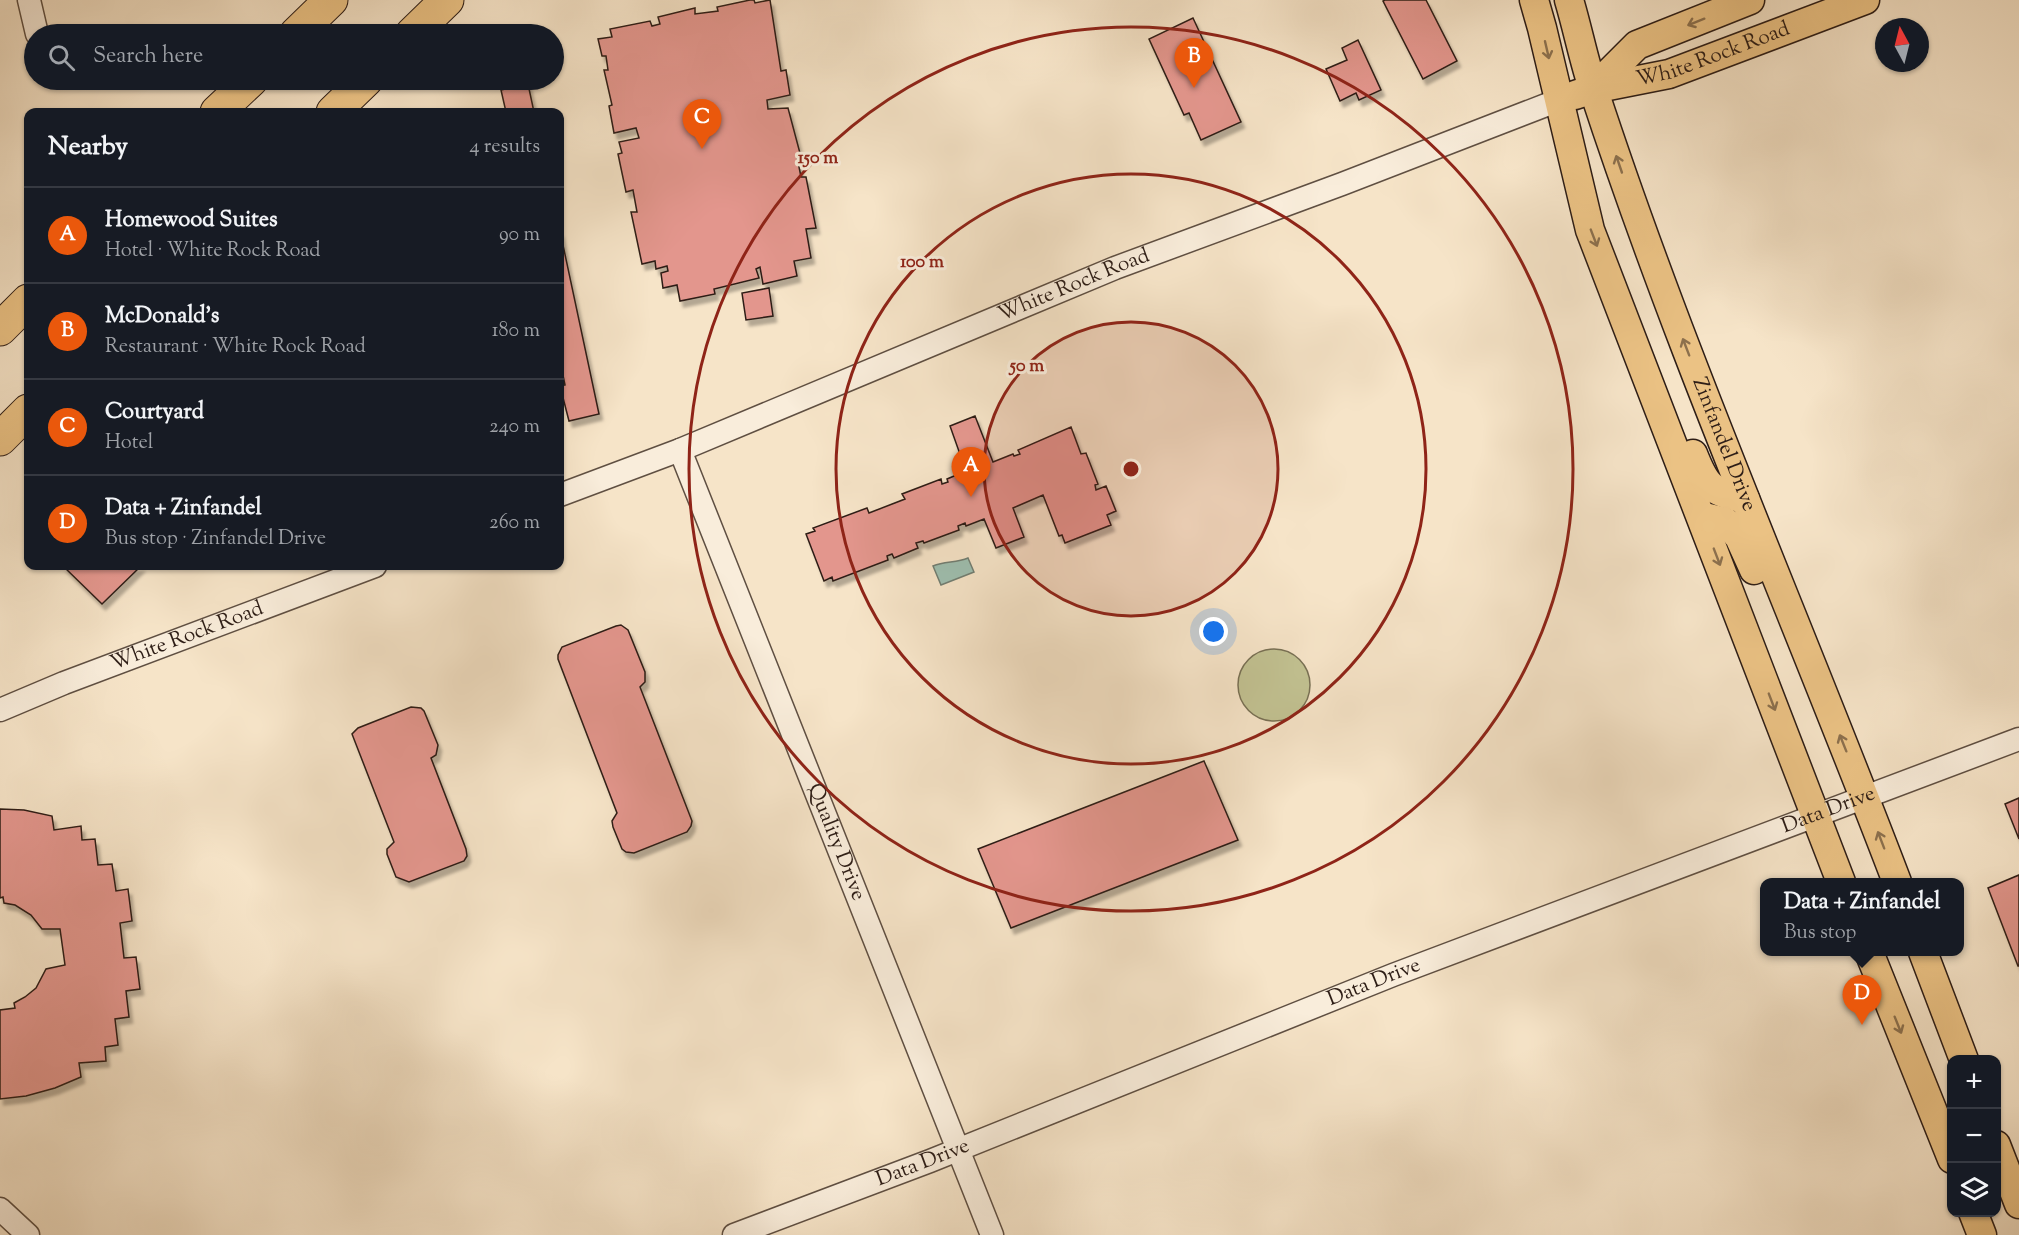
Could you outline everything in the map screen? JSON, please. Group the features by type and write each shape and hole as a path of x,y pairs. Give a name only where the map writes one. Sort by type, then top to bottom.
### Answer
{"highway":[{"path":"306,24 331,0"},
{"path":"422,24 447,0"},
{"path":"221,108 240,90"},
{"path":"337,108 356,90"},
{"path":"0,329 24,305"},
{"path":"0,439 24,415"}],"main road":[{"path":"1534,0 1590,230 1839,878"},
{"name":"Zinfandel Drive","path":"1569,0 1593,89 1653,262 1744,499 1895,878"},
{"name":"White Rock Road","path":"1593,89 1637,45 1750,0"},
{"name":"White Rock Road","path":"1559,100 1593,89 1669,74 1865,0"},
{"path":"1616,297 1639,312 1699,469 1709,485 1721,493 1744,499"},
{"path":"1701,516 1726,522 1739,537 1760,583 1782,591"},
{"path":"1871,956 1947,1146"},
{"path":"1925,956 1962,1055"},
{"path":"2001,1158 2019,1204"},
{"path":"1975,1217 1982,1235"}],"street":[{"path":"29,0 35,24"},
{"name":"White Rock Road","path":"564,494 680,450 1115,268 1559,100"},
{"name":"Quality Drive","path":"680,450 992,1235"},
{"name":"White Rock Road","path":"0,710 64,683 364,570"},
{"name":"Data Drive","path":"734,1235 957,1150 1393,975 2019,739"},
{"path":"0,1209 28,1235"}],"green space":[{"path":"1274,649 1294,655 1304,665 1310,685 1304,705 1294,715 1274,721 1254,715 1244,705 1238,685 1244,665 1254,655"}],"shaded area":[{"path":"968,558 974,572 941,585 933,566"}],"building":[{"path":"754,0 755,3 770,0 781,71 786,70 790,95 767,100 768,109 788,108 801,157 797,157 801,177 806,177 816,228 806,229 811,258 794,261 797,276 763,284 760,267 756,269 759,278 714,289 715,294 680,301 677,285 663,288 661,273 668,271 667,266 656,269 655,261 642,264 631,212 637,212 633,190 626,192 618,154 622,153 619,142 639,138 636,128 614,133 609,106 612,105 604,70 608,70 606,56 602,56 598,39 612,37 610,29 650,21 652,26 660,24 658,17 695,8 695,14 718,11 717,7"},
{"path":"1426,0 1457,61 1423,79 1383,1"},
{"path":"1193,18 1241,122 1201,140 1189,113 1184,115 1149,39"},
{"path":"1358,40 1381,90 1359,100 1356,93 1340,101 1326,69 1347,60 1342,48"},
{"path":"501,90 529,90 533,108 505,108"},
{"path":"564,250 599,414 569,421 564,402"},
{"path":"769,288 773,316 746,320 742,293"},
{"path":"975,416 993,462 1013,454 1014,456 1020,454 1018,450 1071,427 1081,454 1086,453 1098,484 1095,485 1096,490 1106,486 1116,511 1107,515 1111,525 1065,543 1062,535 1059,536 1043,495 1013,508 1024,537 996,548 984,519 966,526 965,523 958,526 959,530 924,543 923,541 916,543 918,548 894,558 892,554 887,556 888,560 833,581 832,577 824,581 806,534 815,531 813,528 867,508 869,513 905,499 902,494 941,479 942,484 948,482 947,479 966,471 950,426"},
{"path":"67,570 137,570 102,604"},
{"path":"621,625 628,630 645,672 645,682 640,687 692,821 687,832 634,853 622,849 613,827 612,821 617,813 558,659 562,647"},
{"path":"411,707 421,708 424,711 438,745 436,755 431,758 467,856 464,861 409,882 396,877 387,854 387,849 394,842 352,734 358,728"},
{"path":"1204,761 1238,840 1011,928 978,849"},
{"path":"2019,798 2019,839 2005,804"},
{"path":"0,809 24,810 52,816 54,830 81,826 82,840 95,839 98,865 112,864 116,891 128,889 132,921 120,923 124,958 136,957 140,989 126,991 129,1017 115,1019 118,1045 105,1047 106,1061 79,1063 81,1077 55,1088 26,1096 0,1099 0,1010 15,1008 14,1003 36,988 46,969 65,965 60,929 42,929 31,915 15,905 4,903 3,897 0,898"},
{"path":"2019,875 2019,966 2018,966 1988,888"}],"place":[{"name":"McDonald's","path":"1194,88"},
{"name":"Courtyard","path":"702,149"},
{"name":"Homewood Suites","path":"971,497"},
{"name":"Data + Zinfandel","path":"1862,1025"}]}
